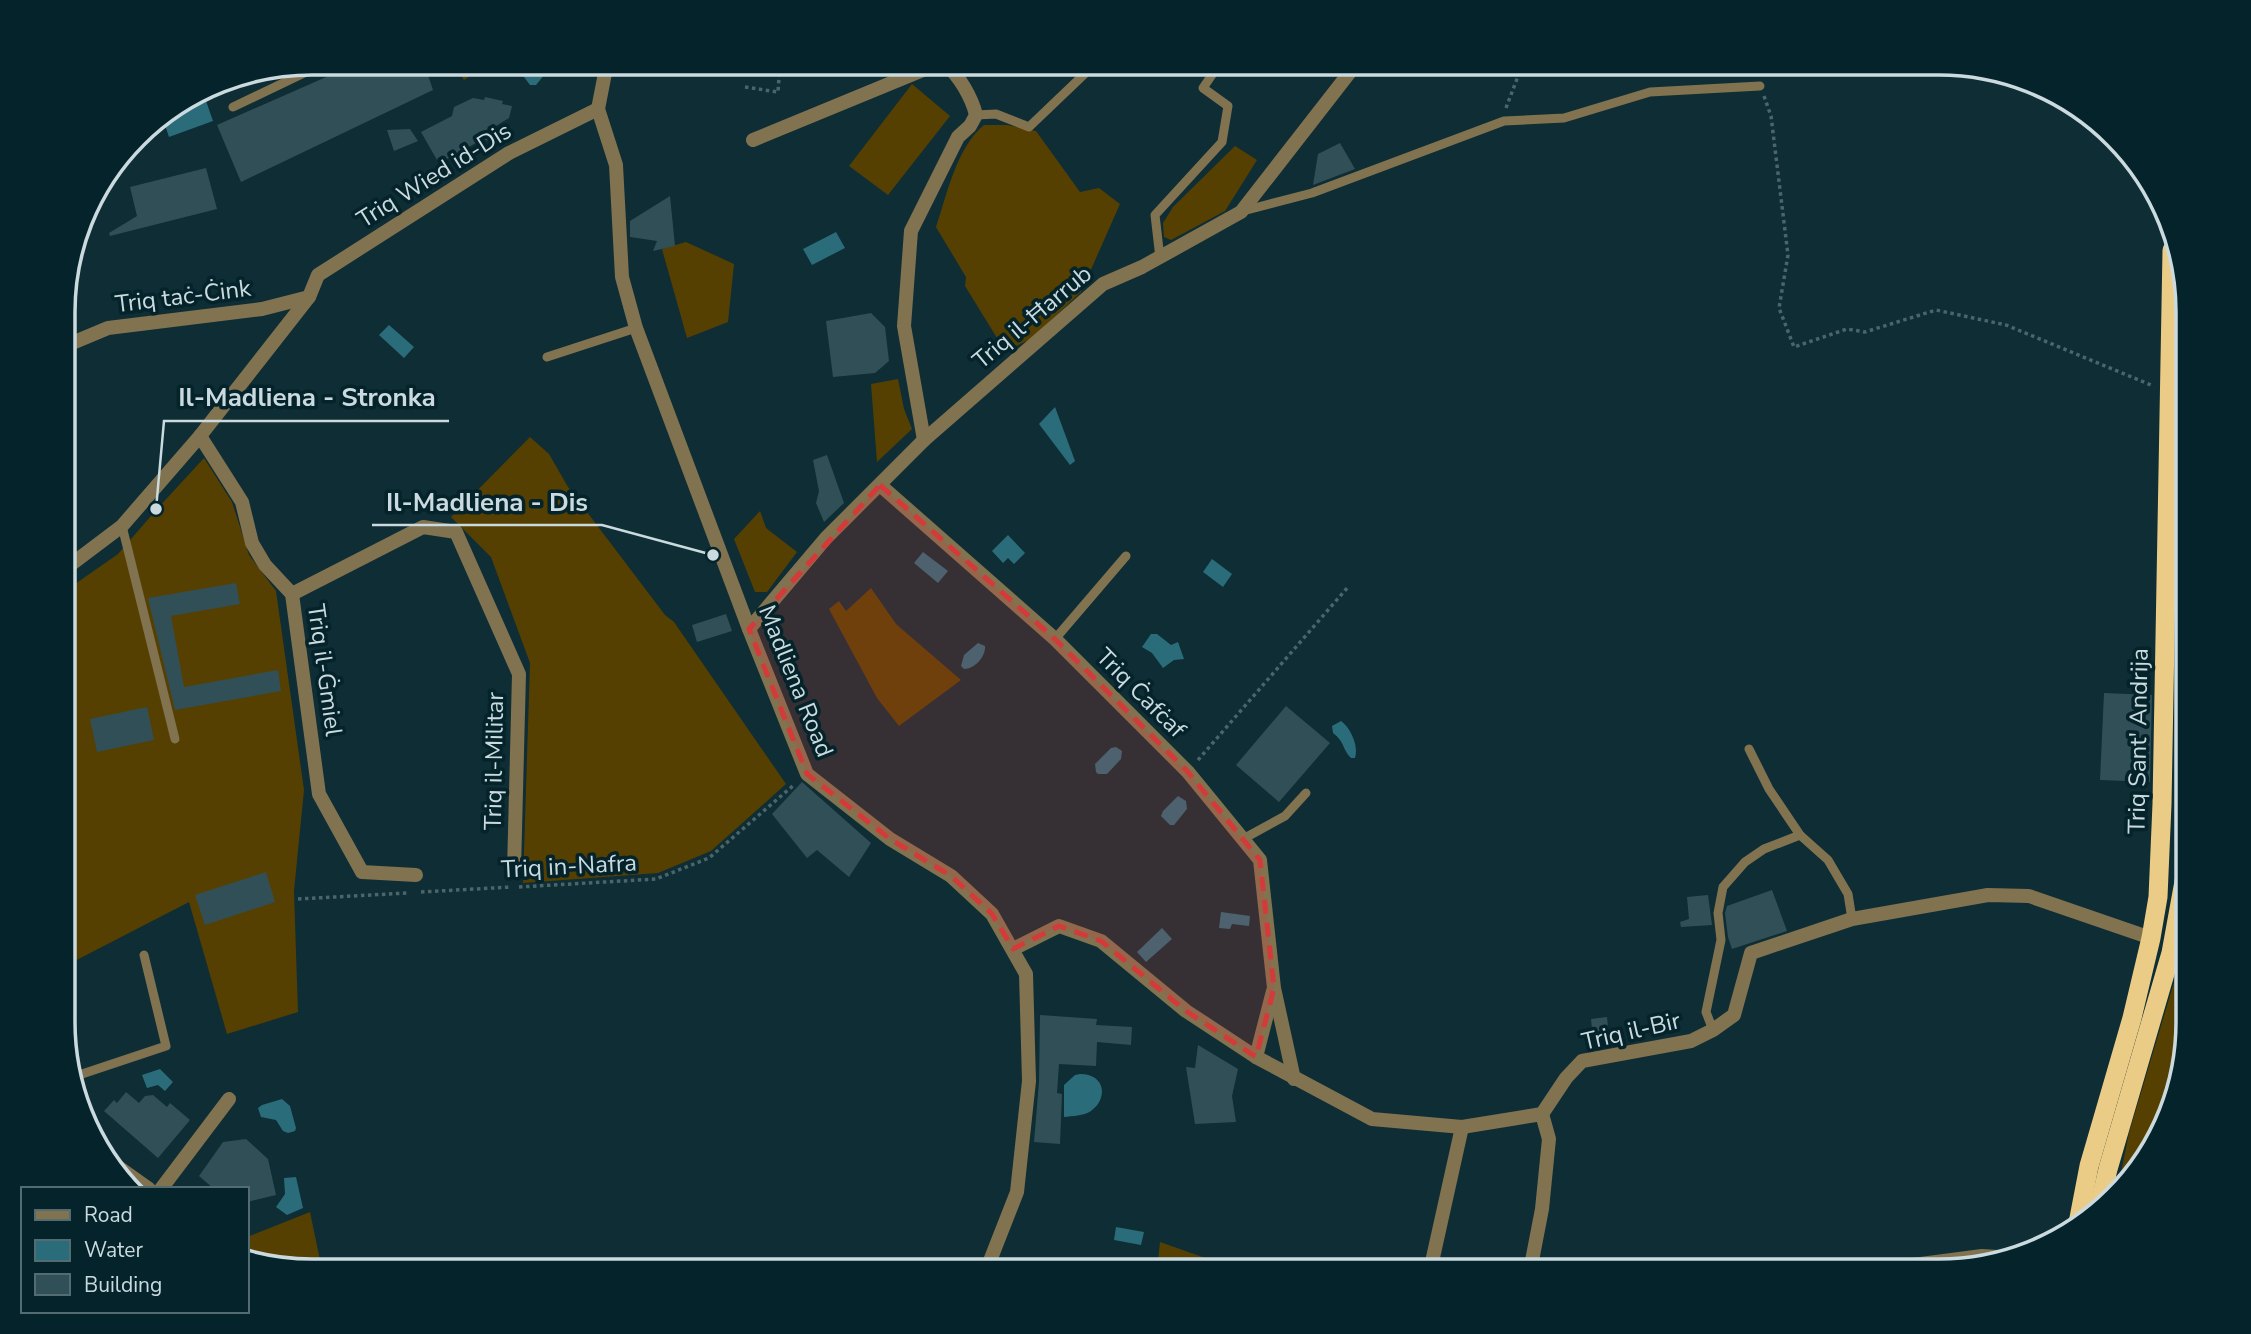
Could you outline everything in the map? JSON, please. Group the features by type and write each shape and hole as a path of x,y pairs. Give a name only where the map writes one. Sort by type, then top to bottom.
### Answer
{"highway":[{"name":"Triq Sant' Andrija","path":"2080,1212 2089,1166 2132,1018 2158,897 2172,270"},
{"path":"2103,1192 2175,932"}],"street":[{"path":"598,109 605,75"},
{"path":"753,140 911,75"},
{"path":"924,440 904,326 912,232 958,137 970,126 976,115 974,106 956,75"},
{"name":"Triq il-Ħarrub","path":"749,629 826,538 924,440 1102,284 1160,258 1241,212 1348,75"},
{"name":"Triq Wied id-Dis","path":"75,561 122,526 200,436 309,297 318,275 509,153 598,109"},
{"name":"Madliena Road","path":"598,109 617,165 622,276 636,328 749,629 807,774 890,839 951,876 992,914 1026,974 1029,1081 1017,1192 991,1259"},
{"name":"Triq taċ-Ċink","path":"75,342 108,328 262,309 309,297"},
{"name":"Triq il-Ġmiel","path":"200,436 242,502 252,543 265,565 292,594 318,794 362,872 416,874"},
{"name":"Triq Ċafċaf","path":"880,485 1055,639 1188,772 1260,860 1274,988 1294,1079"},
{"name":"Triq il-Militar","path":"292,594 423,527 456,532 519,674 514,870"},
{"name":"Triq il-Bir","path":"1542,1114 1566,1078 1582,1061 1691,1041 1734,1015 1751,953 1852,919 1987,895 2029,896 2151,939"},
{"path":"1013,949 1059,926 1101,941 1186,1011 1256,1057 1372,1119 1462,1127 1542,1114 1549,1139 1542,1209 1532,1258"},
{"name":"Triq Ċafċaf","path":"1256,1057 1274,988"},
{"path":"162,1187 229,1099"},
{"path":"1433,1258 1462,1127"}],"lane":[{"path":"976,115 996,114 1028,127 1083,75"},
{"path":"1160,258 1155,215 1222,142 1228,106 1203,88 1212,75"},
{"path":"233,107 298,76"},
{"path":"1241,212 1312,193 1504,121 1564,118 1650,92 1760,86"},
{"path":"547,357 636,328"},
{"path":"122,526 174,739"},
{"path":"1055,639 1126,556"},
{"path":"1749,750 1769,789 1800,835 1828,860 1848,894 1852,919"},
{"path":"1243,839 1285,816 1307,793"},
{"path":"1713,1030 1706,1012 1721,940 1718,912 1723,887 1745,862 1764,849 1800,835"},
{"path":"81,1075 166,1046 144,956"}],"path":[{"path":"745,87 778,92 779,75"},
{"path":"1504,121 1506,106 1518,75"},
{"path":"1763,75 1760,86 1771,116 1787,255 1779,309 1794,347 1847,329 1865,332 1936,310 2006,325 2169,392"},
{"path":"1188,772 1348,587"},
{"name":"Triq in-Nafra","path":"298,899 656,879 709,858 807,774"}],"highlighted area":[{"path":"880,485 1055,639 1188,772 1260,860 1274,988 1256,1057 1186,1011 1101,941 1059,926 1013,949 992,914 951,876 890,839 807,774 749,629"}],"shaded area":[{"path":"912,84 950,116 888,195 849,166"},
{"path":"984,125 1007,125 1036,131 1080,192 1099,188 1120,204 1081,292 1031,339 1005,351 965,286 966,277 936,227 959,159 974,135"},
{"path":"1235,146 1257,160 1225,211 1171,240 1164,237 1163,223 1173,207"},
{"path":"686,242 734,264 728,322 687,338 662,249"},
{"path":"898,379 904,409 912,429 877,462 871,384"},
{"path":"530,437 549,454 568,487 665,615 674,622 786,784 711,851 658,873 523,883 530,663 491,557 451,517"},
{"path":"204,458 232,502 249,555 276,591 304,790 294,891 298,1012 227,1034 189,902 75,961 75,584 118,554"},
{"path":"760,511 766,528 797,552 767,592 755,592 734,539"},
{"path":"871,588 896,624 961,680 899,726 877,698 829,609 839,601 846,611"},
{"path":"2175,979 2175,1038 2163,1098 2144,1140 2121,1173 2129,1133"},
{"path":"310,1212 320,1259 281,1257 251,1251 248,1250 248,1237"},
{"path":"1160,1242 1207,1258 1158,1258"}],"water":[{"path":"518,75 544,75 536,85 530,85 524,77"},
{"path":"206,101 213,121 169,137 165,126"},
{"path":"836,232 845,248 812,265 803,249"},
{"path":"389,325 414,347 404,358 379,335"},
{"path":"1055,407 1075,461 1070,465 1039,424"},
{"path":"1008,535 1025,553 1014,564 1008,558 1003,563 992,551"},
{"path":"923,552 948,571 938,583 914,563"},
{"path":"1212,559 1232,574 1223,587 1203,572"},
{"path":"1151,634 1157,634 1171,645 1178,642 1184,659 1174,660 1163,668 1152,653 1142,647"},
{"path":"978,643 985,646 982,658 972,667 964,669 961,666 964,655"},
{"path":"1341,721 1353,738 1355,758 1351,758 1340,739 1333,733 1332,726"},
{"path":"1116,747 1122,751 1121,759 1107,774 1098,774 1095,764 1111,748"},
{"path":"1178,796 1186,801 1187,809 1174,825 1170,825 1161,816"},
{"path":"1221,912 1250,916 1249,926 1232,924 1230,929 1219,928"},
{"path":"1162,928 1172,939 1146,962 1137,952"},
{"path":"160,1069 173,1082 165,1091 158,1085 147,1088 142,1075"},
{"path":"1080,1074 1089,1075 1099,1083 1102,1088 1100,1100 1088,1113 1064,1117 1064,1085"},
{"path":"282,1099 290,1106 295,1131 283,1131 276,1120 261,1117 258,1108"},
{"path":"296,1177 303,1208 287,1215 276,1207 285,1194 284,1178"},
{"path":"1116,1227 1144,1232 1141,1245 1114,1240"}],"building":[{"path":"331,75 428,75 433,90 241,182 217,125"},
{"path":"485,97 512,106 509,118 491,129 501,145 483,139 447,159 445,156 437,160 421,132 452,116 454,107 473,98 484,100"},
{"path":"410,129 418,141 394,151 387,130"},
{"path":"1340,143 1355,169 1313,185 1318,154"},
{"path":"206,168 217,209 110,236 109,233 137,216 130,187"},
{"path":"670,196 675,246 653,251 657,241 630,237 630,221"},
{"path":"871,313 885,327 889,361 875,373 833,377 826,321"},
{"path":"827,455 844,503 824,522 816,503 819,491 813,460"},
{"path":"236,583 240,604 171,616 184,687 278,670 281,691 175,710 148,598"},
{"path":"726,614 732,631 697,642 692,625"},
{"path":"2104,693 2152,695 2150,782 2100,780"},
{"path":"1286,706 1330,743 1279,802 1236,765"},
{"path":"147,707 154,740 97,752 90,719"},
{"path":"802,782 871,843 849,877 817,850 807,858 772,814"},
{"path":"266,872 275,902 205,925 195,895"},
{"path":"1772,890 1787,931 1732,949 1725,913 1727,906"},
{"path":"1708,895 1712,925 1681,927 1680,922 1689,919 1687,897"},
{"path":"1040,1015 1097,1019 1096,1025 1132,1027 1131,1045 1097,1042 1096,1066 1059,1064 1057,1093 1062,1094 1060,1144 1034,1142 1039,1082"},
{"path":"1607,1017 1609,1037 1593,1039 1591,1019"},
{"path":"1198,1045 1238,1069 1232,1096 1236,1122 1195,1124 1186,1067 1195,1068"},
{"path":"126,1092 139,1103 145,1096 153,1095 167,1107 170,1103 190,1120 158,1158 104,1111 114,1100 117,1103"},
{"path":"246,1139 268,1159 276,1195 248,1202 248,1187 212,1187 199,1176 223,1142"}],"place":[{"name":"Il-Madliena - Stronka","path":"156,509"},
{"name":"Il-Madliena - Dis","path":"713,555"}]}
